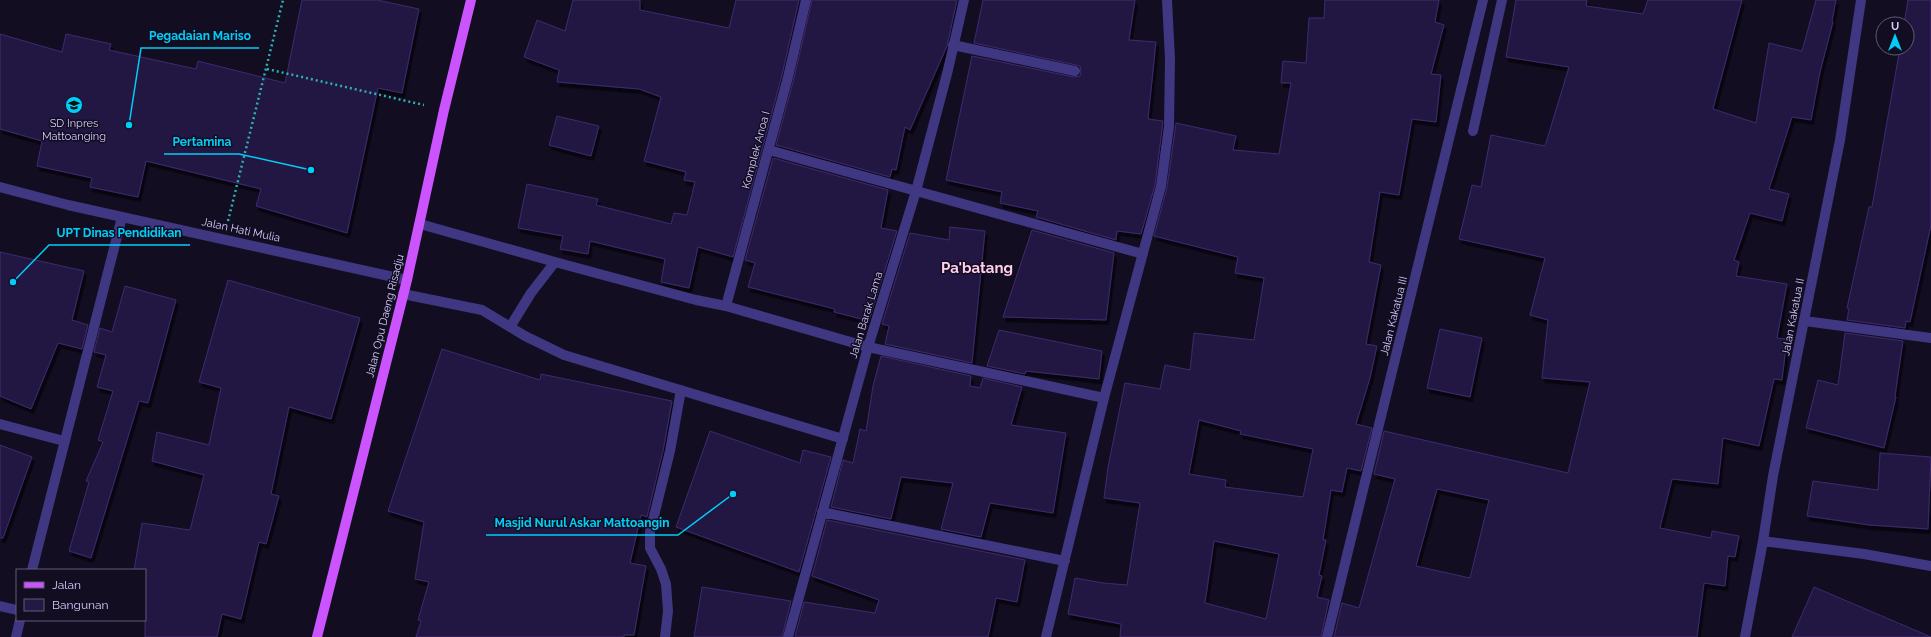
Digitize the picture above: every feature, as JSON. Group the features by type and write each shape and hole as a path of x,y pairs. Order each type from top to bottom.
{"main road":[{"name":"Jalan Opu Daeng Risadju","path":"317,637 407,280 444,110 471,0"}],"street":[{"name":"Komplek Anoa I","path":"726,306 769,150 806,0"},
{"name":"Jalan Barak Lama","path":"788,637 868,347 916,191 964,0"},
{"path":"1046,637 1104,398 1161,186 1169,126 1170,59 1166,0"},
{"name":"Jalan Kakatua III","path":"1327,637 1483,0"},
{"path":"1473,131 1502,0"},
{"name":"Jalan Kakatua II","path":"1744,637 1763,541 1773,476 1840,140 1861,0"},
{"path":"953,45 1074,71"},
{"path":"769,150 1143,254"},
{"name":"Jalan Hati Mulia","path":"0,187 122,217 223,238 407,280"},
{"path":"32,569 122,217"},
{"path":"420,224 696,300 726,306 868,347 1104,398"},
{"path":"510,327 534,289 555,262"},
{"path":"403,294 482,310 510,327 564,355 843,439"},
{"path":"1805,321 1931,338"},
{"path":"665,637 668,611 666,584 661,569 650,548 650,532 670,451 681,390"},
{"path":"0,424 64,441"},
{"path":"822,512 1065,561"},
{"path":"1763,541 1864,554 1931,566"},
{"path":"0,606 16,610"},
{"path":"16,637 20,621"}],"path":[{"path":"223,238 284,0"},
{"path":"267,69 444,110"}],"building":[{"path":"302,0 377,0 419,9 402,93 378,88 347,233 256,206 261,189 146,161 138,197 90,187 92,178 37,166 42,141 0,129 0,34 62,52 66,34 111,44 109,50 196,69 198,61 285,83"},
{"path":"573,0 640,0 640,10 729,28 736,0 799,0 782,75 733,257 698,247 689,288 661,282 665,259 590,241 588,254 560,249 563,236 518,228 527,184 598,199 596,205 671,224 674,213 687,215 695,182 684,180 686,172 644,161 661,97 639,89 557,82 559,70 524,57 537,20 565,31"},
{"path":"812,0 957,0 947,46 910,130 905,127 896,170 892,169 890,177 776,145 794,78"},
{"path":"983,0 1135,0 1129,40 1156,42 1148,119 1163,121 1155,185 1141,234 1117,231 1116,240 1036,217 1038,211 1000,203 1002,192 946,180 972,56 1074,77 1080,76 1081,72 1080,66 974,43"},
{"path":"1325,0 1439,0 1435,22 1444,25 1431,74 1441,75 1436,122 1412,119 1399,195 1380,192 1369,262 1381,265 1366,344 1377,346 1370,378 1356,424 1372,428 1361,471 1347,468 1342,492 1331,490 1323,540 1326,540 1319,575 1322,576 1317,597 1329,600 1321,637 1120,637 1121,624 1068,614 1075,578 1103,583 1127,585 1140,503 1104,498 1108,467 1125,383 1160,389 1165,365 1190,370 1194,333 1254,340 1264,278 1235,273 1238,257 1154,236 1167,187 1176,123 1236,136 1233,150 1279,154 1291,83 1281,83 1283,61 1306,63 1309,18 1324,18","holes":["1199,420 1241,431 1240,434 1313,449 1303,497 1225,487 1226,480 1189,474","1214,541 1279,554 1266,619 1205,603"]},
{"path":"1516,0 1587,0 1586,6 1643,14 1648,0 1742,0 1713,109 1756,123 1769,43 1802,51 1816,0 1836,0 1833,22 1820,72 1811,120 1792,117 1769,189 1789,194 1782,221 1750,213 1734,260 1739,262 1736,276 1787,284 1777,338 1787,339 1782,380 1774,379 1759,446 1723,438 1718,484 1672,479 1660,528 1711,538 1712,531 1739,536 1735,557 1728,556 1725,586 1704,583 1697,637 1334,637 1342,603 1359,608 1395,479 1374,474 1384,431 1568,473 1590,382 1542,378 1548,320 1530,315 1545,258 1459,239 1472,185 1481,187 1491,135 1545,146 1569,67 1506,57","holes":["1437,489 1489,500 1470,578 1416,566"]},
{"path":"1908,0 1931,0 1931,225 1910,322 1906,321 1905,328 1847,320 1849,309 1847,308 1869,207 1872,207 1899,56 1915,56 1915,16 1905,16"},
{"path":"557,116 599,126 591,156 549,145"},
{"path":"773,158 888,190 881,228 897,231 869,321 834,312 835,309 748,287 755,263 745,260"},
{"path":"950,227 985,231 972,363 885,344 889,326 882,324 910,233 949,240"},
{"path":"1032,230 1114,253 1106,320 1003,317"},
{"path":"0,252 84,271 72,320 88,325 82,349 58,343 31,409 0,396"},
{"path":"228,280 360,318 331,419 289,407 271,494 279,496 266,544 259,542 241,619 222,614 217,637 145,637 146,569 134,569 142,523 190,530 204,475 152,461 157,432 209,445 221,388 199,382"},
{"path":"125,286 176,300 148,403 139,401 91,558 69,551 89,482 86,481 103,442 98,440 113,391 97,387 106,355 94,352 100,328 112,332"},
{"path":"1440,329 1482,338 1470,397 1427,388"},
{"path":"999,330 1102,351 1099,379 1026,371 1025,374 987,366"},
{"path":"1845,333 1903,341 1896,397 1884,448 1806,428 1818,380 1838,385"},
{"path":"442,349 540,380 541,374 672,401 663,451 647,517 641,515 630,563 646,566 634,635 624,635 624,637 416,637 421,621 418,620 429,582 415,579 424,522 388,511"},
{"path":"881,356 971,376 970,386 980,388 983,378 1022,387 1011,425 1066,433 1053,513 990,503 981,537 941,529 953,483 901,477 891,519 831,507 843,460 853,463 860,429 866,431 873,386"},
{"path":"710,431 800,463 803,450 831,457 799,572 676,527"},
{"path":"0,445 32,457 3,538 0,538"},
{"path":"1880,453 1931,457 1928,529 1869,525 1807,516 1813,481 1878,490"},
{"path":"827,520 1025,560 1017,602 996,598 988,637 795,637 804,602 875,613 879,600 812,576"},
{"path":"702,587 791,601 782,637 694,637"},
{"path":"1814,587 1931,637 1792,637"}],"place":[{"name":"SD Inpres Mattoanging","path":"74,105"},
{"name":"Pegadaian Mariso","path":"129,125"},
{"name":"Pertamina","path":"311,170"},
{"name":"UPT Dinas Pendidikan","path":"13,282"},
{"name":"Masjid Nurul Askar Mattoangin","path":"733,494"}],"district":[{"name":"Pa'batang","path":"977,268"}]}
